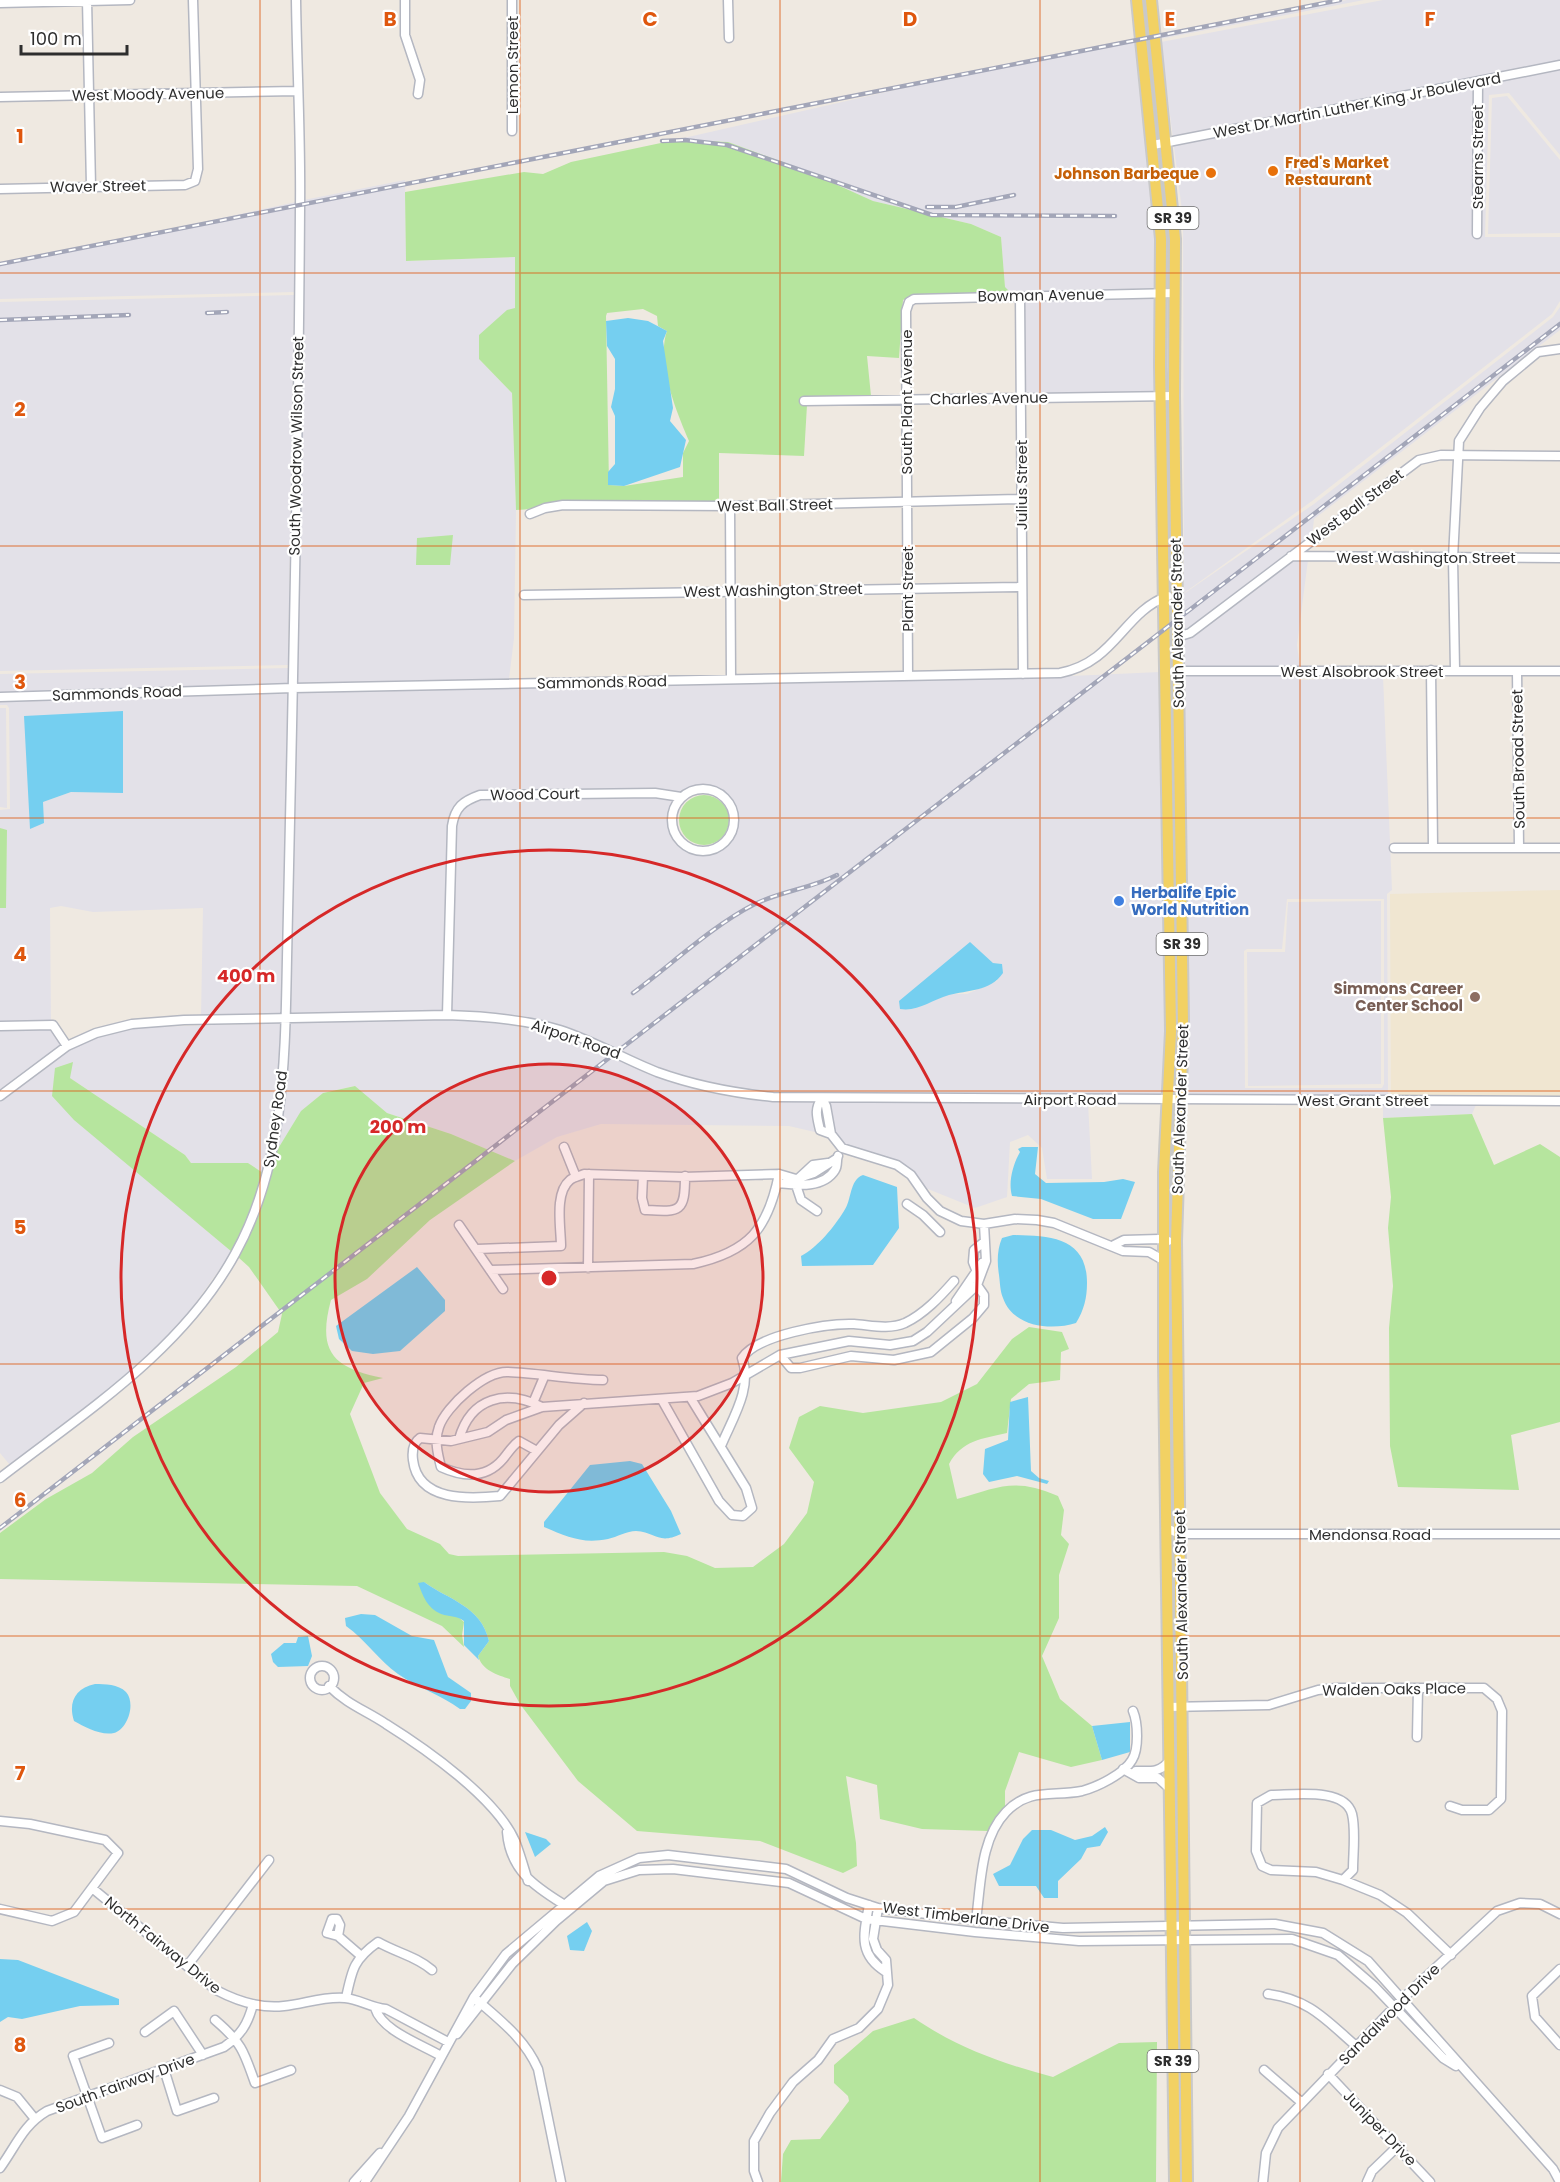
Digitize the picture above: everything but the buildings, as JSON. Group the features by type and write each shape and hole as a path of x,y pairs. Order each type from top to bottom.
{"main road":[{"name":"South Alexander Street","path":"1137,0 1161,239 1164,671 1171,1030 1166,1099 1163,1260 1175,2182"},
{"name":"South Alexander Street","path":"1151,0 1175,239 1174,396 1183,990 1176,1242 1186,1924 1187,2182"},
{"path":"1167,784 1180,784"},
{"path":"1169,879 1182,878"},
{"path":"1170,990 1183,990"},
{"path":"1164,1362 1178,1362"}],"street":[{"path":"87,0 91,186"},
{"path":"0,3 130,0"},
{"path":"193,0 195,93"},
{"name":"South Woodrow Wilson Street","path":"293,688 300,205 296,0"},
{"path":"405,0 405,35 420,80 418,94"},
{"name":"Lemon Street","path":"512,0 512,131"},
{"path":"728,0 729,38"},
{"name":"West Dr Martin Luther King Jr Boulevard","path":"1153,145 1560,64"},
{"name":"Stearns Street","path":"1477,234 1478,81"},
{"name":"West Moody Avenue","path":"0,97 297,91"},
{"name":"Waver Street","path":"0,189 185,185 195,181 198,169 195,93"},
{"name":"Bowman Avenue","path":"909,302 914,299 1175,293"},
{"name":"Julius Street","path":"1020,296 1023,674"},
{"name":"South Plant Avenue","path":"906,502 906,311 909,302"},
{"path":"1455,670 1452,558 1458,441 1480,408 1503,381 1538,352 1560,349"},
{"name":"Charles Avenue","path":"804,401 1174,396"},
{"name":"West Ball Street","path":"1177,637 1190,633 1419,460 1441,455 1560,456"},
{"name":"West Ball Street","path":"530,514 563,505 730,506 1022,500"},
{"name":"Plant Street","path":"906,502 908,676"},
{"path":"730,506 731,679"},
{"name":"West Washington Street","path":"1292,556 1560,558"},
{"name":"West Washington Street","path":"524,595 908,587 1022,587"},
{"name":"Sammonds Road","path":"0,697 293,688 1060,673 1089,665 1152,604 1177,593"},
{"path":"1431,670 1433,847"},
{"name":"West Alsobrook Street","path":"1164,671 1560,671"},
{"name":"South Broad Street","path":"1517,671 1519,848"},
{"name":"Sydney Road","path":"0,1478 123,1384 155,1356 187,1322 235,1254 260,1197 276,1136 286,1019 293,688"},
{"name":"Wood Court","path":"447,1015 452,826 459,806 480,795 655,793 681,797 699,789 709,789 726,798 731,807 733,827 722,845 702,851 682,844 672,826 672,815 681,797"},
{"path":"1394,848 1560,848"},
{"name":"Airport Road","path":"0,1096 67,1046 96,1033 132,1024 184,1020 447,1015 486,1016 527,1022 561,1031 655,1071 702,1087 735,1094 822,1098 1166,1099"},
{"path":"0,1026 53,1025 67,1046"},
{"path":"822,1098 816,1106 820,1130 831,1134 842,1148 897,1165 911,1175 933,1204 961,1221 984,1224 1015,1219 1054,1223 1087,1239 1114,1245 1123,1251 1154,1254 1163,1260"},
{"name":"West Grant Street","path":"1166,1099 1560,1101"},
{"path":"564,1147 576,1177"},
{"path":"798,1183 834,1162 842,1148"},
{"path":"477,1249 561,1246 561,1201 570,1179 576,1177 589,1174 778,1178 810,1188 829,1182 835,1177 834,1162"},
{"path":"588,1268 589,1174"},
{"path":"643,1176 642,1198 645,1210 666,1211 679,1208 685,1200 685,1176"},
{"path":"490,1270 693,1264 719,1258 736,1249 760,1229 773,1201 778,1178"},
{"path":"798,1183 801,1200 817,1211"},
{"path":"908,1204 940,1232"},
{"path":"923,1215 933,1204"},
{"path":"584,1403 569,1414 500,1496 460,1497 435,1493 424,1483 413,1462 416,1441 420,1438 459,1439 488,1432 506,1420 542,1407 584,1403 690,1397 732,1383 780,1356 849,1341 890,1345 913,1341 927,1332 977,1286 986,1261 984,1224"},
{"path":"459,1226 503,1289"},
{"path":"1114,1245 1124,1240 1159,1239 1163,1242 1176,1242"},
{"path":"977,1272 973,1262 974,1250 984,1242"},
{"path":"950,1310 977,1272 984,1256"},
{"path":"721,1446 742,1396 745,1375 742,1358 747,1351 770,1338 835,1325 889,1327 903,1324 936,1300 954,1281"},
{"path":"780,1356 791,1368 800,1368 850,1356 894,1360 931,1352 973,1318 984,1305 984,1295 977,1286"},
{"path":"537,1451 519,1441 487,1473 458,1474 441,1467 437,1440 439,1427 456,1401 489,1376 506,1371 544,1377 603,1380"},
{"path":"533,1403 544,1377"},
{"path":"459,1439 464,1421 480,1407 503,1397 526,1399 542,1407"},
{"path":"662,1400 719,1501 732,1515 743,1516 752,1508 746,1488 690,1397"},
{"name":"Mendonsa Road","path":"1166,1528 1180,1534 1560,1534"},
{"name":"Mendonsa Road","path":"1166,1542 1180,1534"},
{"path":"329,1686 346,1703 373,1716 413,1741 473,1788 515,1840 528,1881 563,1904"},
{"path":"1417,1737 1418,1688"},
{"name":"Walden Oaks Place","path":"1168,1707 1269,1705 1318,1690 1484,1688 1497,1699 1502,1711 1501,1799 1489,1810 1462,1810 1450,1806"},
{"path":"1133,1711 1136,1774"},
{"path":"976,1920 985,1856 991,1832 1006,1811 1038,1792 1081,1791 1096,1786 1132,1762 1136,1752"},
{"path":"1136,1774 1163,1768 1169,1761"},
{"path":"1123,1769 1158,1778 1169,1788"},
{"path":"1343,1880 1353,1870 1352,1813 1344,1801 1326,1795 1271,1795 1257,1803 1256,1851 1262,1866 1271,1870 1316,1872 1380,1895 1407,1913 1450,1954"},
{"path":"0,1821 30,1824 105,1840 118,1853 74,1912 52,1921 0,1909"},
{"name":"West Timberlane Drive","path":"365,2182 409,2116 450,2040 506,1954 591,1881 639,1858 668,1855 786,1869 847,1898 873,1906 976,1920 1063,1929 1186,1924 1275,1924 1323,1933 1368,1961 1461,2069"},
{"path":"187,1966 269,1860"},
{"name":"West Timberlane Drive","path":"478,2000 556,1921 604,1881 639,1870 673,1869 789,1883 871,1920 1079,1941 1292,1939 1338,1954 1443,2058 1461,2069"},
{"name":"North Fairway Drive","path":"92,1888 216,1990 235,2000 282,2006 318,1999 346,1998 375,2008 386,2009 450,2040"},
{"name":"Sandalwood Drive","path":"1263,2182 1266,2153 1278,2128 1402,1999 1497,1911 1520,1903 1540,1904 1560,1914"},
{"path":"758,2182 754,2171 754,2140 770,2113 793,2082 818,2060 833,2039 859,2028 878,2009 888,1985 886,1960 876,1950 873,1939 871,1920 873,1906"},
{"path":"338,1936 360,1955"},
{"path":"346,1998 351,1975 360,1955 378,1942 396,1952 419,1958 432,1970"},
{"path":"1560,1970 1532,1996 1535,2017 1560,2045"},
{"path":"1268,1994 1289,1997 1310,2006 1356,2046"},
{"path":"478,2000 522,2040 538,2069 561,2182"},
{"path":"236,2038 248,2022 253,2004"},
{"name":"North Fairway Drive","path":"375,2008 378,2017 390,2027 441,2056"},
{"path":"144,2032 174,2012 203,2055"},
{"path":"214,2020 236,2038 255,2083 291,2070"},
{"name":"South Fairway Drive","path":"0,2168 21,2133 35,2119 203,2055 236,2038"},
{"path":"109,2043 73,2056 102,2138 137,2125"},
{"path":"164,2069 177,2111 214,2098"},
{"path":"1461,2069 1553,2169 1560,2182"},
{"path":"1264,2070 1301,2102"},
{"name":"Juniper Drive","path":"1328,2074 1430,2182"},
{"path":"0,2090 17,2097 35,2119"},
{"name":"West Timberlane Drive","path":"354,2182 393,2140"},
{"path":"1367,2182 1372,2171 1398,2146"}],"shaded area":[{"path":"1347,0 1364,0 1159,39 1158,37"},
{"path":"1383,0 1560,0 1560,155 1509,93 1489,95 1485,237 1560,237 1560,301 1552,314 1312,501 1184,593 1183,219 1161,42"},
{"path":"1137,41 1157,240 1157,289 1010,292 1005,288 1001,237 971,224 873,201 802,169 728,142 675,140 996,67"},
{"path":"1507,96 1560,160 1560,233 1488,234 1492,98"},
{"path":"1171,146 1180,219 1182,595 1314,504 1553,317 1560,307 1560,330 1314,519 1312,536 1198,622 1181,632"},
{"path":"1157,148 1163,148 1171,239 1171,289 1164,289"},
{"path":"405,180 406,261 515,257 515,309 479,359 512,393 516,510 514,638 509,679 297,683 304,200"},
{"path":"296,202 295,292 0,299 0,266"},
{"path":"294,295 288,665 0,671 0,302"},
{"path":"1157,297 1157,392 1025,394 1024,300"},
{"path":"1293,560 1308,560 1297,645 1300,667 1181,667 1181,640 1192,636"},
{"path":"289,668 289,684 0,693 0,674"},
{"path":"1160,672 1167,1030 1163,1095 822,1094 736,1089 703,1083 656,1067 562,1027 527,1017 487,1012 451,1011 456,826 462,809 481,799 655,797 674,800 668,816 672,837 681,847 702,855 724,848 737,828 734,804 720,789 709,785 698,785 680,793 655,789 584,789 480,791 466,796 456,804 449,825 443,1011 290,1014 296,692 1027,678","holes":["982,954 993,963 1002,964 997,981 967,994 950,994"]},
{"path":"1181,676 1301,676 1301,680 1383,676 1392,890 1387,894 1388,1096 1183,1095","holes":["1287,899 1384,899 1384,1084 1382,1088 1245,1088 1244,951 1247,949 1282,949"]},
{"path":"289,692 282,1015 201,1016 203,908 93,912 61,906 50,908 51,1021 0,1022 0,908 5,908 7,831 0,828 0,810 10,809 9,708 7,705 0,705 0,701","holes":["122,711 123,793 71,792 43,802"]},
{"path":"0,708 6,708 7,808 0,807"},
{"name":"Simmons Career Center School","path":"1560,890 1560,1101 1391,1100 1390,894"},
{"path":"1381,901 1381,1084 1248,1086 1247,952 1285,952 1288,902"},
{"path":"486,1020 560,1035 654,1075 702,1091 735,1098 814,1102 813,1116 819,1133 789,1126 601,1124 557,1137 515,1161 451,1134 387,1113 354,1086 323,1093 302,1111 276,1152 289,1023"},
{"path":"282,1023 272,1136 263,1173 248,1163 191,1163 185,1155 55,1068 188,1215 232,1252 184,1319 153,1352 121,1380 10,1465 0,1453 0,1101 69,1050 97,1037 153,1027"},
{"path":"52,1029 62,1045 0,1091 0,1030"},
{"path":"828,1102 1088,1103 1092,1179 1047,1179 1042,1148 1028,1135 1010,1142 1007,1197 975,1208 923,1187 914,1172 899,1161 844,1145 834,1133"},
{"path":"1383,1104 1476,1105 1472,1114 1383,1118"}],"green space":[{"path":"675,140 728,142 802,169 873,201 971,224 1001,237 1005,287 1010,292 914,295 903,300 899,358 867,356 871,396 801,397 801,405 807,405 804,456 719,453 719,501 563,501 516,510 512,393 479,359 479,335 507,310 515,308 515,257 406,261 405,192 524,172 543,174 571,162","holes":["643,309 657,316 658,326 667,331 664,343 666,371 673,401 689,441 683,453 683,477 624,486 609,485 606,316 607,313"]},
{"path":"453,535 450,565 416,565 417,538"},
{"path":"699,795 709,795 722,802 729,815 729,825 722,838 709,845 699,845 690,841 683,834 679,825 679,815 683,806 690,799"},
{"path":"0,828 7,830 6,908 0,908"},
{"path":"73,1062 70,1078 185,1155 191,1163 248,1163 263,1173 264,1171 249,1216 232,1252 74,1120 52,1096 55,1068"},
{"path":"355,1086 387,1113 451,1134 515,1161 430,1220 367,1279 331,1300 326,1333 333,1355 352,1369 383,1378 364,1383 350,1414 380,1493 407,1529 440,1544 449,1554 458,1556 664,1552 687,1556 715,1568 753,1567 784,1544 807,1513 814,1482 789,1448 799,1417 820,1406 863,1413 941,1402 977,1384 1012,1339 1029,1327 1062,1332 1069,1349 1061,1352 1060,1380 1029,1384 1011,1399 1007,1433 966,1445 949,1464 957,1499 996,1488 1018,1485 1043,1490 1058,1496 1064,1510 1061,1535 1069,1544 1059,1575 1059,1618 1042,1656 1060,1699 1092,1726 1102,1760 1071,1767 1019,1752 1005,1791 1005,1808 988,1831 922,1829 880,1819 877,1785 846,1776 857,1866 843,1873 760,1841 637,1831 578,1781 520,1704 510,1686 510,1679 495,1674 480,1661 478,1656 489,1641 479,1620 463,1605 424,1582 441,1614 456,1615 464,1622 462,1635 464,1647 442,1626 357,1586 0,1579 0,1533 46,1499 92,1473 133,1437 236,1367 278,1332 282,1314 249,1267 238,1257 256,1219 276,1152 301,1111 323,1093"},
{"path":"1472,1114 1494,1165 1540,1144 1560,1157 1560,1422 1511,1435 1519,1490 1398,1487 1390,1446 1389,1328 1393,1286 1388,1228 1391,1197 1383,1118"},
{"path":"914,2018 963,2046 1053,2077 1119,2043 1157,2042 1156,2182 781,2182 783,2154 791,2140 820,2139 849,2101 848,2096 834,2083 834,2065 873,2031"}],"water":[{"path":"628,318 648,321 667,331 663,341 673,408 670,421 686,440 680,467 624,486 608,485 608,472 615,464 615,416 611,407 615,389 615,359 607,346 606,321"},
{"path":"123,711 123,793 71,792 43,802 44,823 30,829 24,716"},
{"path":"970,942 993,963 1002,964 1003,973 998,979 985,987 942,997 913,1009 900,1009 899,1001"},
{"path":"1038,1147 1035,1174 1046,1183 1104,1182 1123,1179 1135,1182 1121,1219 1093,1219 1041,1199 1012,1196 1012,1173 1020,1152 1018,1149"},
{"path":"863,1175 897,1187 899,1228 873,1265 802,1266 801,1256 819,1242 835,1224 847,1206 855,1181"},
{"path":"1013,1235 1053,1238 1064,1242 1081,1256 1087,1288 1083,1309 1076,1323 1055,1327 1034,1324 1024,1321 1008,1308 1001,1292 998,1256 1002,1238"},
{"path":"417,1267 445,1300 445,1311 400,1351 373,1354 352,1351 339,1339 336,1326"},
{"path":"1028,1397 1031,1471 1039,1478 1049,1481 1047,1484 1017,1476 989,1482 983,1474 985,1449 1008,1440 1010,1402"},
{"path":"630,1461 642,1464 671,1511 681,1534 662,1538 636,1531 608,1539 590,1541 568,1537 544,1527 544,1522 590,1465"},
{"path":"424,1582 463,1605 479,1620 489,1641 478,1656 479,1660 464,1645 464,1621 441,1614 432,1608 418,1583"},
{"path":"361,1614 375,1615 412,1636 434,1640 448,1677 471,1693 471,1701 465,1709 460,1709 405,1679 384,1663 360,1637 346,1626 345,1618"},
{"path":"308,1636 312,1656 308,1666 278,1667 273,1662 271,1654 284,1643 296,1643 298,1637"},
{"path":"95,1684 119,1687 129,1697 129,1715 119,1731 109,1734 99,1732 74,1721 72,1708 75,1697 82,1689"},
{"path":"1130,1722 1130,1752 1102,1760 1092,1726"},
{"path":"1105,1827 1108,1832 1100,1846 1087,1848 1081,1859 1058,1881 1058,1898 1044,1898 1036,1886 999,1886 993,1874 1010,1865 1023,1839 1032,1830 1051,1830 1075,1840 1092,1836"},
{"path":"525,1832 546,1839 551,1844 535,1857"},
{"path":"587,1922 592,1931 584,1951 570,1950 567,1936"},
{"path":"0,1959 18,1960 119,1999 119,2005 80,2006 22,2019 8,2017 0,2022"}],"railway":[{"path":"0,264 1340,0"},
{"path":"662,141 685,140 727,145 932,215 1115,216"},
{"path":"927,207 956,207 1014,195"},
{"path":"207,313 227,312"},
{"path":"0,320 129,315"},
{"path":"0,1528 1560,324"},
{"path":"633,993 707,935 753,905 837,875"}],"place":[{"name":"Fred's Market Restaurant","path":"1273,171"},
{"name":"Johnson Barbeque","path":"1211,173"},
{"name":"Herbalife Epic World Nutrition","path":"1119,901"},
{"name":"Simmons Career Center School","path":"1475,997"}]}
